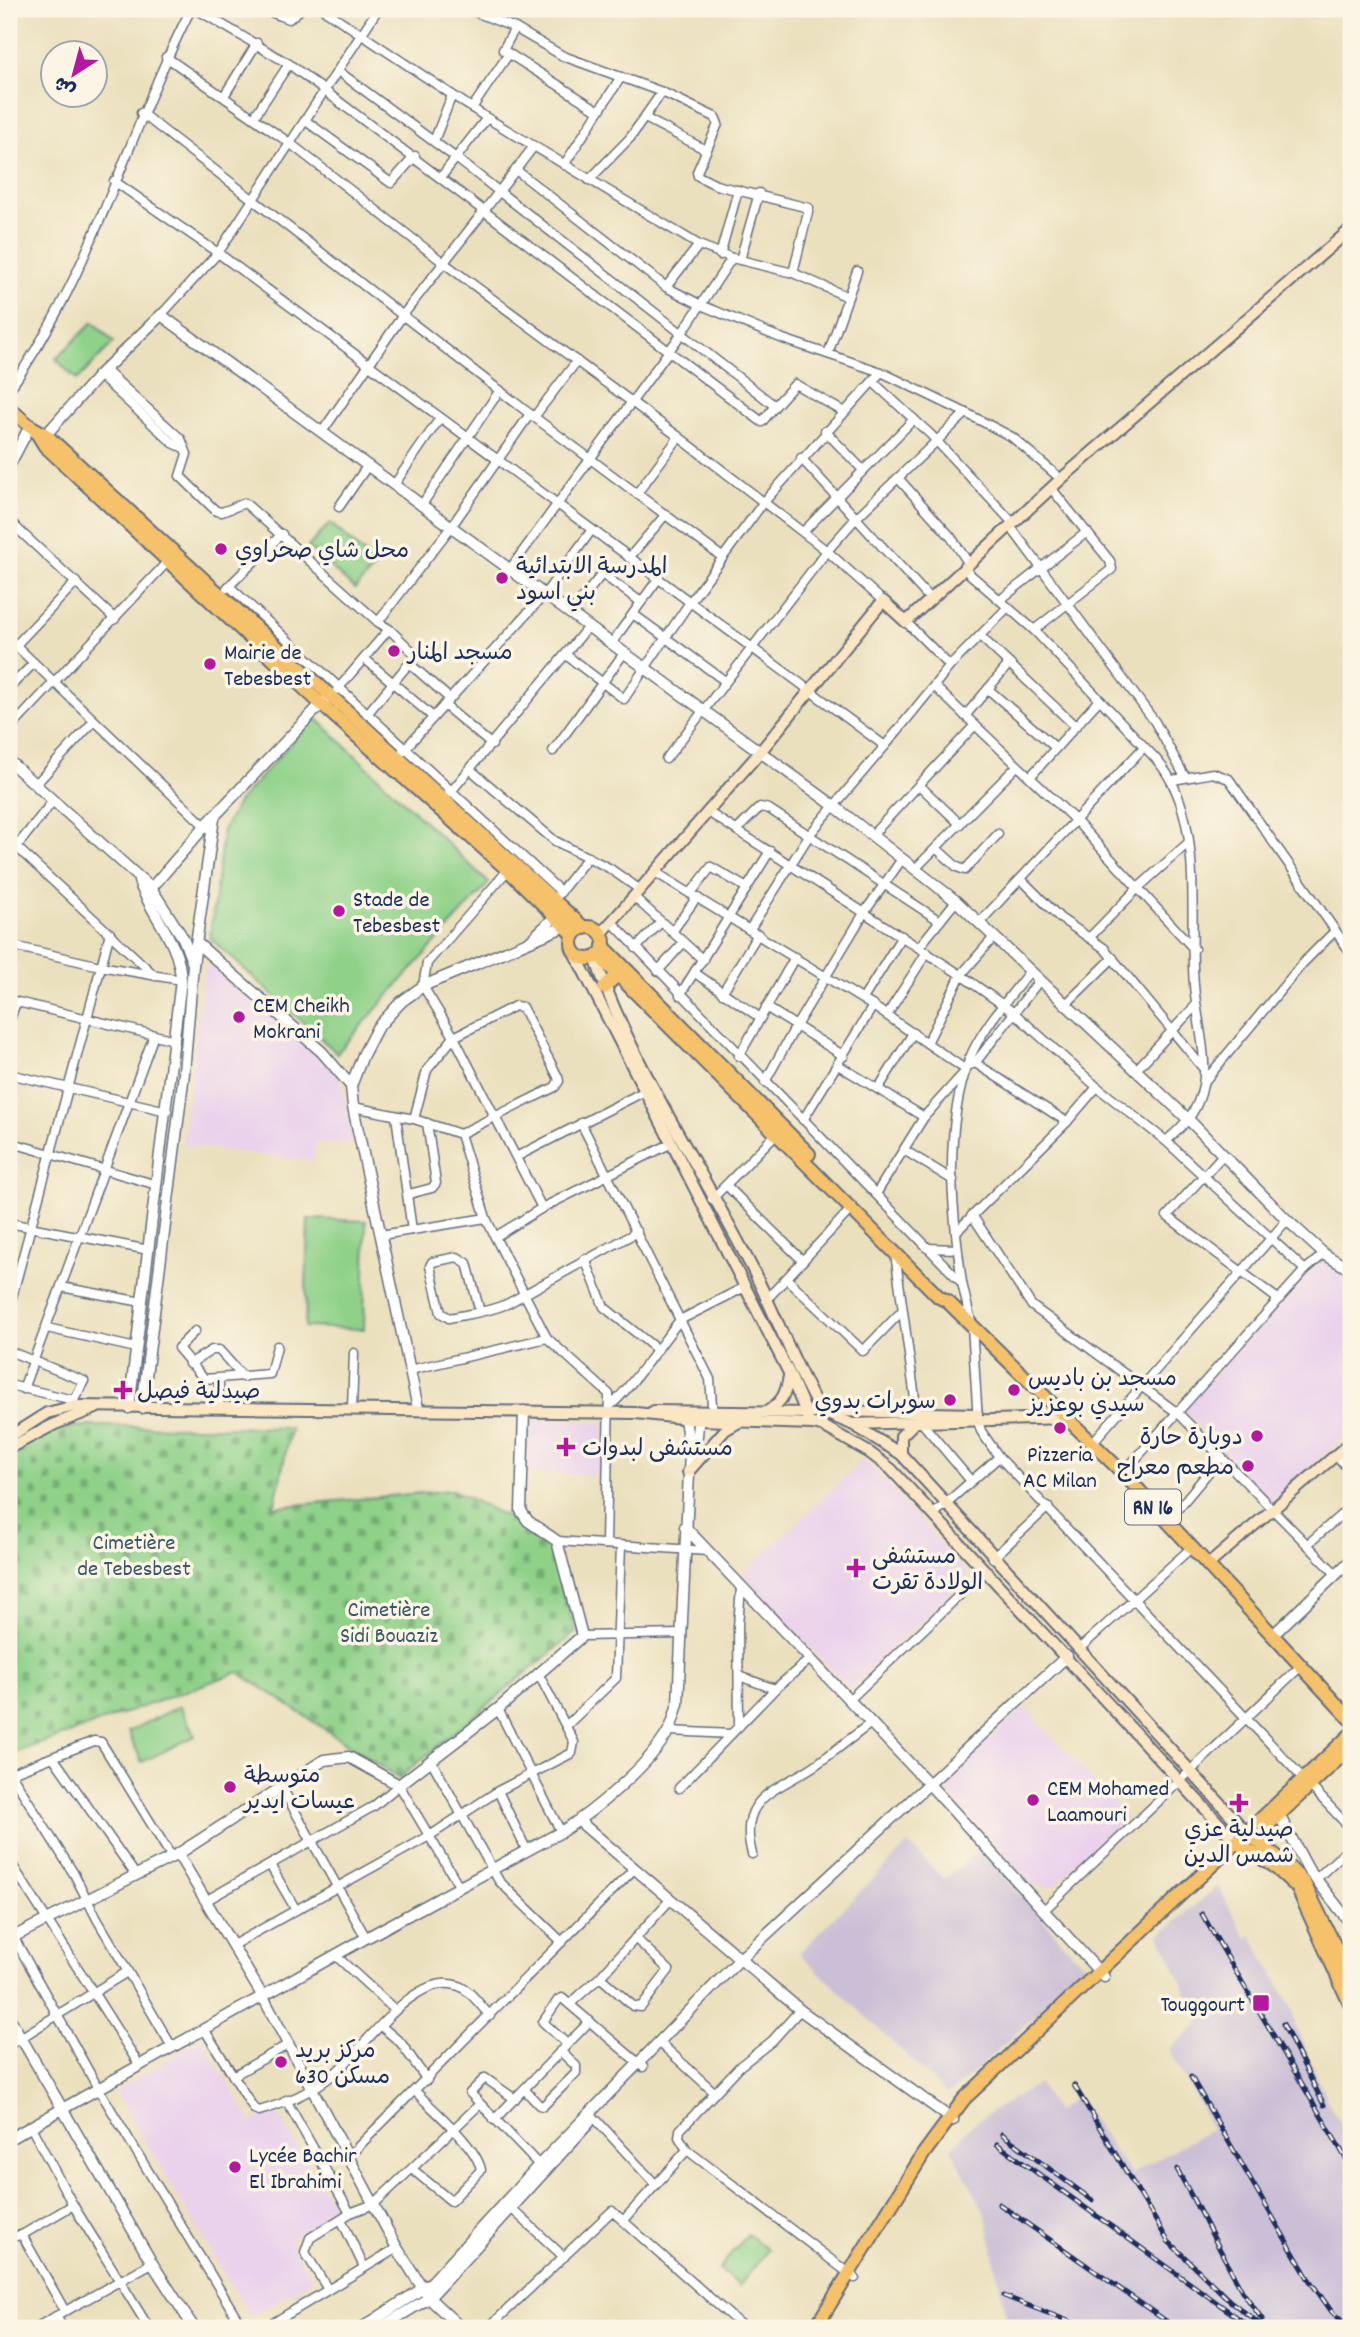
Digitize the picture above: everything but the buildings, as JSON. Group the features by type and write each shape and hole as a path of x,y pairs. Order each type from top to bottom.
{"main road":[{"path":"575,954 584,959 599,948 611,920 760,752 883,601 906,622 1061,479 1351,229"},
{"path":"9,408 172,557 221,594 283,661 401,753 508,870 556,916 574,930 593,929 599,948 604,988 712,1199 751,1266 817,1417"},
{"path":"329,696 558,896 574,930 572,944 575,954 743,1288 789,1373 817,1417 891,1469 1182,1781 1300,1891 1351,2006"},
{"name":"RN 16","path":"599,948 617,975 780,1130 895,1253 1123,1473 1190,1549 1274,1634 1351,1720"},
{"name":"RN 16","path":"599,948 944,1293 949,1303"},
{"path":"604,988 617,975"},
{"path":"768,1411 779,1404 785,1394 789,1373"},
{"path":"9,1437 47,1413 75,1408 418,1408 524,1411 610,1409 636,1413 699,1415 768,1411 852,1424 978,1418 1066,1418"},
{"path":"9,1448 55,1423 75,1408"},
{"path":"713,1414 743,1420 817,1417 918,1420"},
{"path":"688,1472 725,1430 743,1420"},
{"path":"901,1454 901,1436 918,1420"},
{"path":"852,1424 901,1454 993,1558 1191,1771 1246,1841 1284,1862 1304,1883 1347,1957 1351,1979"},
{"path":"1208,1565 1351,1442"},
{"path":"815,2328 852,2276 951,2118 1246,1841 1308,1781 1351,1734"},
{"path":"1308,1781 1351,1747"},
{"path":"824,2328 852,2276"}],"street":[{"path":"9,390 62,304 141,113 166,57 193,9 257,43 326,90 762,422 795,384 844,412"},
{"path":"263,9 289,19 302,9"},
{"path":"323,9 363,33 487,118 699,245 720,255 793,273 848,297"},
{"path":"9,466 38,433 161,315 218,253 378,9"},
{"path":"468,9 515,28 563,56 662,92 718,119 698,176 738,190 759,193 809,208 793,273"},
{"path":"515,28 502,48 508,55 599,111"},
{"path":"223,96 257,43"},
{"path":"472,108 508,55"},
{"path":"166,57 291,144 444,263 632,401 827,551 883,601"},
{"path":"254,117 289,64"},
{"path":"338,71 434,141 775,406"},
{"path":"564,165 621,76"},
{"path":"589,180 645,118 662,92"},
{"path":"434,141 452,95"},
{"path":"141,113 532,415 722,557"},
{"path":"441,177 487,118"},
{"path":"645,118 706,150"},
{"path":"306,121 391,183 415,156"},
{"path":"322,432 403,315 534,146"},
{"path":"516,170 666,287 701,305 881,372 966,413 1012,437 1061,479"},
{"path":"114,181 218,253 368,367 885,746"},
{"path":"720,255 738,190"},
{"path":"510,569 736,259 759,193"},
{"path":"666,287 699,245"},
{"path":"828,354 857,271"},
{"path":"161,315 833,804 956,901 1038,981 1190,1121 1287,1220 1324,1254 1351,1270"},
{"path":"378,622 451,527 497,461 576,361"},
{"path":"566,654 625,699 664,636 763,503 825,431 881,372"},
{"path":"102,373 173,443 184,447 187,454 180,476 216,511 222,512 245,503 415,652 410,664 367,714"},
{"path":"873,382 937,441 1012,524 1068,605 1156,722 1185,777"},
{"path":"422,506 500,390"},
{"path":"666,759 827,551 857,517 966,413"},
{"path":"394,485 440,418"},
{"path":"803,532 914,419"},
{"path":"825,431 863,470"},
{"path":"638,492 679,437"},
{"path":"801,458 931,600"},
{"path":"338,508 368,466"},
{"path":"898,478 951,537 966,566 1034,630 1172,780 1188,843 1194,893 1196,1005 1204,1082"},
{"path":"1034,630 1112,569 1110,561 1051,488"},
{"path":"629,558 666,514"},
{"path":"12,524 115,619"},
{"path":"9,542 12,524"},
{"path":"282,534 221,594 329,696 367,714 401,753 544,595 591,531"},
{"path":"1000,600 1087,532"},
{"path":"9,730 172,557"},
{"path":"570,614 602,574 641,602"},
{"path":"611,644 658,579"},
{"path":"16,646 76,582"},
{"path":"722,993 789,864 810,834 950,666 1008,607"},
{"path":"633,614 725,681"},
{"path":"906,622 950,666"},
{"path":"445,799 588,627"},
{"path":"147,892 205,826 365,659 389,629"},
{"path":"980,636 1075,726"},
{"path":"9,639 205,826"},
{"path":"553,751 624,653"},
{"path":"365,659 433,717"},
{"path":"9,688 34,663"},
{"path":"410,664 492,745"},
{"path":"965,716 1009,664"},
{"path":"934,686 1076,821 1194,949"},
{"path":"988,689 1056,747"},
{"path":"1030,777 1100,700"},
{"path":"36,785 94,721"},
{"path":"872,835 975,726"},
{"path":"980,922 1144,747"},
{"path":"9,761 139,881 183,938 193,965"},
{"path":"915,869 1017,766"},
{"path":"471,770 545,834 588,858 636,893 661,922 702,960"},
{"path":"1172,780 1213,773 1229,779 1351,953"},
{"path":"919,785 960,824"},
{"path":"9,856 12,843 53,801"},
{"path":"737,830 764,807 810,834 940,921"},
{"path":"708,812 927,952 1004,1005 1097,1087 1166,1141 1305,1270"},
{"path":"142,1408 184,1073 193,965 214,818"},
{"path":"936,848 957,867 965,870 998,834"},
{"path":"12,843 155,976"},
{"path":"1090,937 1138,888 1188,843"},
{"path":"680,995 770,851"},
{"path":"558,896 588,858"},
{"path":"765,1082 864,912 902,859"},
{"path":"672,932 711,867 747,888"},
{"path":"508,870 427,963 423,986 454,1037 542,1208"},
{"path":"655,872 863,999 927,1043 1067,1122"},
{"path":"1021,879 1060,918 1090,937 1112,958 1203,1068"},
{"path":"130,1408 181,980 176,950 147,892"},
{"path":"919,947 956,901"},
{"path":"533,938 556,916"},
{"path":"611,920 680,995 876,1194 964,1288"},
{"path":"636,948 661,922"},
{"path":"418,1408 353,1107 351,1086 377,1028 401,1002 423,986 477,966 533,938 574,930"},
{"path":"1166,1141 1190,1121 1204,1082 1303,963 1335,932"},
{"path":"9,1308 110,933"},
{"path":"863,999 902,936"},
{"path":"927,1043 961,975 994,937"},
{"path":"658,971 683,943"},
{"path":"198,944 322,1052 351,1086"},
{"path":"9,945 100,966 181,980"},
{"path":"887,1015 927,952"},
{"path":"739,1056 795,957"},
{"path":"1065,1005 1112,958"},
{"path":"1029,972 1004,1005 968,1066 953,1120 957,1249 972,1326 981,1431 999,1457 1248,1717 1351,1829"},
{"path":"695,973 759,1017"},
{"path":"876,1194 924,1117 1038,981"},
{"path":"9,1023 12,1001 175,1040"},
{"path":"1136,1071 1196,1005"},
{"path":"353,1107 414,1119 460,1134 555,1087 559,1081 523,1009 515,1006 454,1037 428,1070 414,1119"},
{"path":"803,1121 873,1006"},
{"path":"766,1007 844,1056"},
{"path":"878,1089 913,1033"},
{"path":"23,1389 154,1035"},
{"path":"838,1065 924,1117"},
{"path":"9,1074 167,1111"},
{"path":"956,1232 1067,1122 1097,1087"},
{"path":"516,1157 645,1091"},
{"path":"396,1116 412,1230"},
{"path":"409,1194 432,1188 436,1184 427,1123"},
{"path":"580,1124 710,1379 713,1414"},
{"path":"712,1199 780,1130"},
{"path":"460,1134 486,1218 547,1338 606,1390 610,1409 606,1544"},
{"path":"9,1142 157,1185"},
{"path":"495,1237 542,1208 672,1143"},
{"path":"904,1150 953,1180"},
{"path":"1222,1156 1167,1216 1279,1300"},
{"path":"726,1185 803,1261"},
{"path":"766,1300 852,1208"},
{"path":"972,1215 1032,1306 1179,1414 1336,1574"},
{"path":"381,1235 486,1218"},
{"path":"1093,1443 1287,1220"},
{"path":"9,1223 149,1250"},
{"path":"480,1312 467,1263 457,1257 432,1262 430,1266 443,1316 480,1312 525,1294 585,1258 637,1232"},
{"path":"927,1248 957,1249"},
{"path":"895,1253 901,1312 918,1420 971,1480"},
{"path":"1123,1473 1179,1414 1305,1270 1324,1254"},
{"path":"585,1258 604,1307 655,1348"},
{"path":"787,1279 863,1351 901,1312"},
{"path":"61,1287 142,1302"},
{"path":"610,1409 655,1348 680,1320 743,1288"},
{"path":"949,1303 964,1288"},
{"path":"47,1328 136,1348"},
{"path":"195,1331 178,1346 189,1364 204,1380 271,1373 277,1346"},
{"path":"411,1370 547,1338"},
{"path":"189,1364 212,1350 219,1350 243,1377"},
{"path":"9,1351 84,1381 75,1408 9,1385"},
{"path":"352,1409 354,1353"},
{"path":"219,1380 219,1408"},
{"path":"524,1411 521,1511 528,1521 557,1541 708,1551"},
{"path":"684,1414 690,1452"},
{"path":"9,2140 335,1955 561,1832 579,1821 635,1770 669,1731 678,1704 688,1472 699,1415"},
{"path":"1336,1455 1351,1472"},
{"path":"934,1513 999,1457"},
{"path":"1167,1522 1221,1457"},
{"path":"1308,1544 1351,1506"},
{"path":"993,1558 1048,1507"},
{"path":"685,1527 929,1784 1102,1975"},
{"path":"557,1541 582,1636"},
{"path":"566,1726 614,1682 618,1672 621,1546"},
{"path":"1079,1649 1190,1549"},
{"path":"1274,1634 1351,1560"},
{"path":"849,1700 986,1570"},
{"path":"739,1726 741,1587"},
{"path":"207,1900 374,1806 498,1709 582,1636 681,1634"},
{"path":"380,2328 426,2294 592,2115 743,1960 1067,1656"},
{"path":"679,1788 775,1689 810,1659"},
{"path":"1044,1910 1302,1665"},
{"path":"233,1945 463,1817 498,1791 572,1753 575,1746 538,1673"},
{"path":"739,1676 775,1689"},
{"path":"498,1709 561,1832"},
{"path":"752,1854 751,1818 759,1800 814,1766 871,1723"},
{"path":"669,1731 732,1734"},
{"path":"172,2047 127,1972 75,1874 10,1774 94,1741 101,1742 207,1900 289,2044 397,2248 426,2294 461,2328"},
{"path":"243,2328 11,1938 175,1855 324,1760 339,1756 355,1759 399,1785 459,1886"},
{"path":"53,1757 135,1874"},
{"path":"432,1762 502,1884 562,1942"},
{"path":"281,1786 366,1938"},
{"path":"498,1791 527,1851"},
{"path":"1277,1811 1315,1880 1351,1924"},
{"path":"579,1821 800,2010 951,2118"},
{"path":"1315,1880 1351,1846"},
{"path":"9,1860 140,2066"},
{"path":"270,1865 296,1910"},
{"path":"347,2158 634,1869"},
{"path":"571,2003 600,1977 670,1899"},
{"path":"600,1977 633,2006 642,2007 669,1970 635,1938"},
{"path":"335,1955 395,2010"},
{"path":"9,2045 127,1972"},
{"path":"204,2029 254,2109 264,2109 312,2088 335,2073 395,2010 415,1994 433,1986 456,1984 465,1989 490,2015"},
{"path":"567,2043 544,2024 543,2019 558,2000 564,1999 641,2065"},
{"path":"800,2010 772,2040 714,2092 680,2130 679,2137 687,2150 852,2276"},
{"path":"9,2017 152,2263 194,2328"},
{"path":"495,2120 590,2021"},
{"path":"381,2026 401,2043 427,2080"},
{"path":"233,2076 289,2044"},
{"path":"661,2044 714,2092"},
{"path":"525,2090 538,2105 543,2106 576,2073 576,2066 560,2051"},
{"path":"515,2099 483,2078 470,2093 542,2169"},
{"path":"412,2169 447,2200 455,2200 481,2169 479,2162 453,2129 415,2091"},
{"path":"286,2100 350,2213"},
{"path":"327,2288 306,2248 310,2238 350,2213 374,2204 479,2105"},
{"path":"592,2115 655,2184"},
{"path":"31,2127 73,2205 149,2328"},
{"path":"624,2220 687,2150"},
{"path":"9,2237 22,2235 73,2205"},
{"path":"509,2206 564,2257"},
{"path":"488,2328 612,2211 744,2328"},
{"path":"341,2220 364,2267"},
{"path":"22,2235 65,2311"},
{"path":"265,2328 397,2248"},
{"path":"35,2328 152,2263"},
{"path":"362,2328 426,2294"},
{"path":"56,2316 63,2328"}],"shaded area":[{"name":"CEM Cheikh Mokrani","path":"213,962 331,1063 342,1085 353,1143 316,1143 314,1161 182,1145 204,972"},
{"path":"1328,1257 1351,1271 1351,1431 1270,1502 1184,1410 1302,1276"},
{"name":"مستشفى لبدوات","path":"530,1420 603,1422 602,1475 528,1473"},
{"name":"مستشفى الولادة تقرت","path":"864,1459 969,1575 850,1689 742,1575"},
{"name":"CEM Mohamed Laamouri","path":"1025,1707 1127,1817 1053,1887 1033,1885 939,1783"},
{"path":"908,1844 944,1879 980,1850 1087,1969 953,2091 946,2093 799,1953"},
{"path":"1218,1886 1246,1938 1252,1936 1293,2010 1295,2025 1327,2100 1351,2141 1351,2328 1008,2328 986,2215 951,2148 975,2122 1039,2083 1056,2112 1076,2097 1131,2174 1212,2129 1169,2049 1200,2023 1160,1935"},
{"name":"Lycée Bachir El Ibrahimi","path":"201,2039 252,2122 275,2110 337,2212 289,2241 312,2280 250,2317 115,2091"}],"green space":[{"path":"93,322 114,342 77,380 56,359"},
{"path":"330,523 377,565 355,589 308,547"},
{"name":"Stade de Tebesbest","path":"315,717 489,883 337,1053 210,938 223,830 239,801"},
{"path":"308,1219 366,1221 364,1329 305,1327"},
{"path":"81,1426 291,1428 274,1507 452,1490 548,1537 576,1632 399,1778 238,1672 9,1755 9,1455 43,1432"},
{"path":"180,1706 195,1736 142,1762 128,1732"},
{"path":"748,2234 768,2250 739,2286 719,2269"}],"railway":[{"path":"1202,1914 1351,2167"},
{"path":"1283,2024 1324,2105"},
{"path":"1191,2077 1308,2278 1332,2312 1350,2328"},
{"path":"1074,2085 1168,2241 1230,2301 1265,2328"},
{"path":"1002,2134 1092,2200"},
{"path":"997,2144 1252,2328"},
{"path":"1177,2169 1242,2291 1262,2319"},
{"path":"999,2204 1176,2328"},
{"path":"1004,2296 1086,2328"}],"place":[{"name":"محل شاي صحراوي","path":"221,549"},
{"name":"المدرسة الابتدائية بني اسود","path":"502,578"},
{"name":"مسجد المنار","path":"394,651"},
{"name":"Mairie de Tebesbest","path":"210,664"},
{"name":"Stade de Tebesbest","path":"339,911"},
{"name":"CEM Cheikh Mokrani","path":"239,1017"},
{"name":"صيدلية فيصل","path":"123,1390"},
{"name":"مسجد بن باديس سيدي بوعزيز","path":"1014,1390"},
{"name":"سوبرات بدوي","path":"950,1400"},
{"name":"Pizzeria AC Milan","path":"1060,1428"},
{"name":"دوبارة حارة","path":"1257,1436"},
{"name":"مستشفى لبدوات","path":"566,1447"},
{"name":"مطعم معراج","path":"1248,1466"},
{"name":"مستشفى الولادة تقرت","path":"856,1568"},
{"name":"متوسطة عيسات ايدير","path":"230,1787"},
{"name":"CEM Mohamed Laamouri","path":"1033,1800"},
{"name":"صيدلية عزي شمس الدين","path":"1239,1803"},
{"name":"Touggourt","path":"1261,2003"},
{"name":"مركز بريد 630 مسكن","path":"281,2062"},
{"name":"Lycée Bachir El Ibrahimi","path":"235,2167"}],"park label":[{"name":"Cimetière de Tebesbest","path":"134,1554"},
{"name":"Cimetière Sidi Bouaziz","path":"389,1621"}]}
